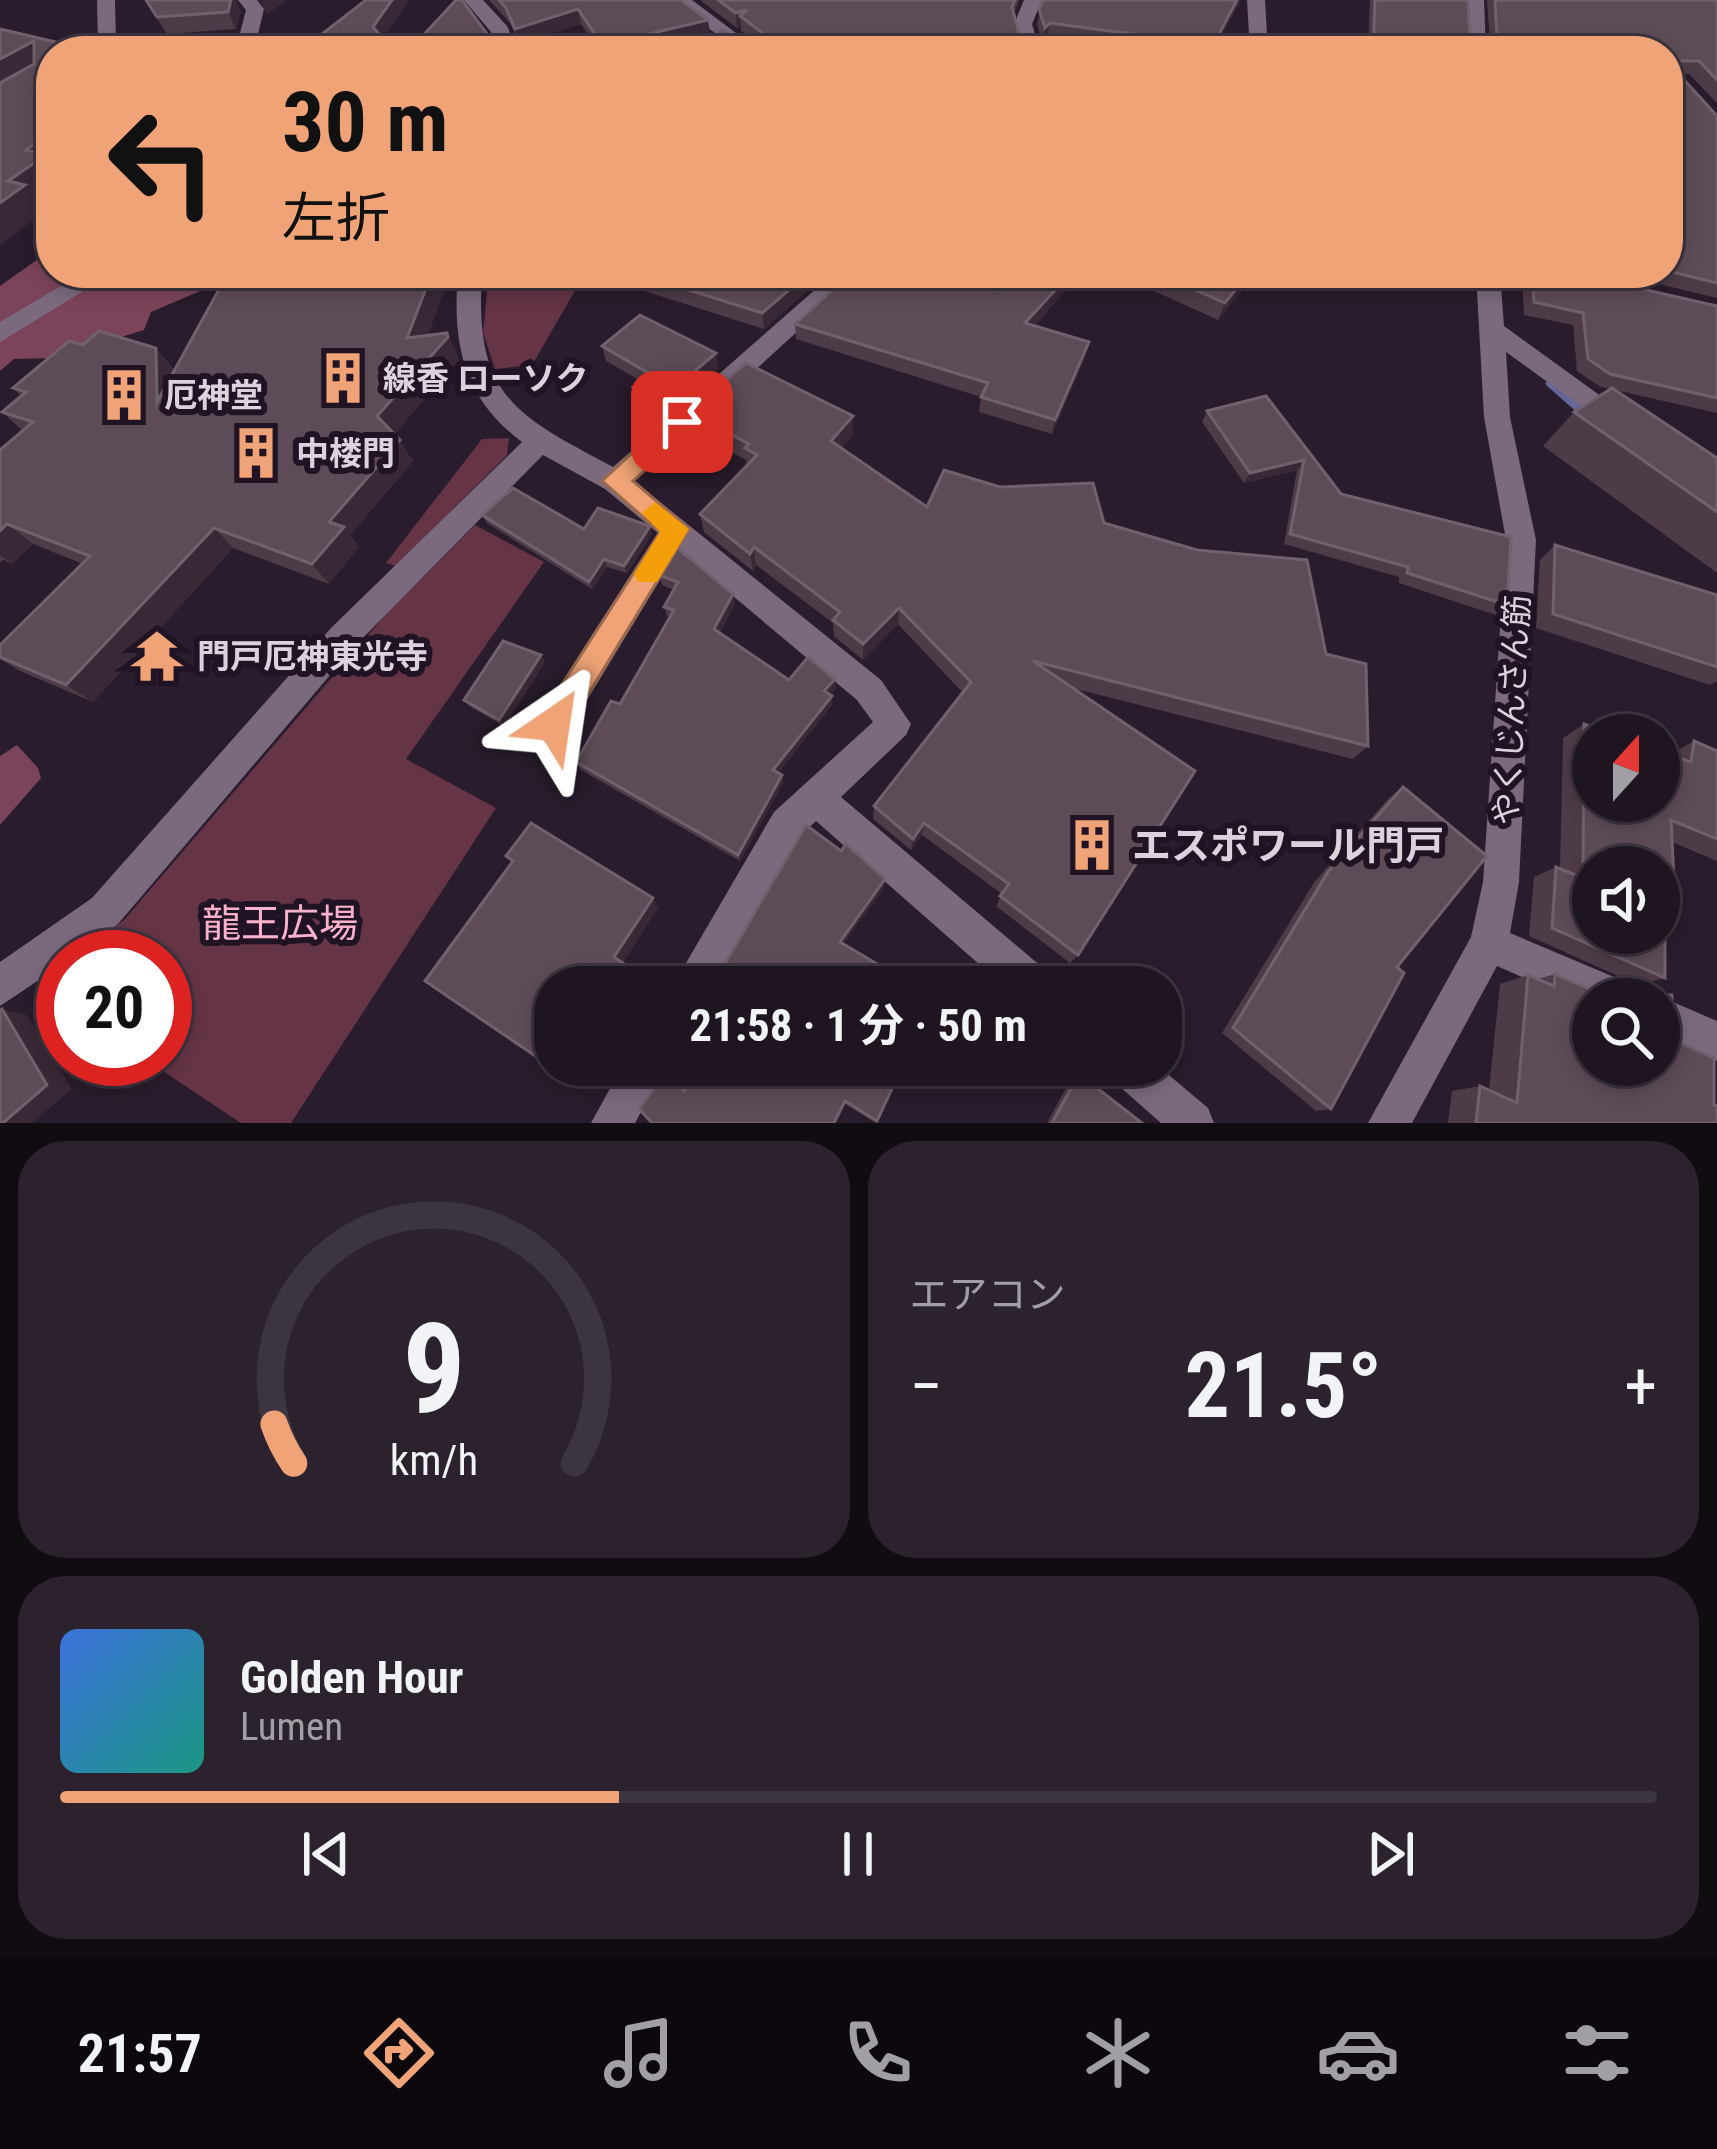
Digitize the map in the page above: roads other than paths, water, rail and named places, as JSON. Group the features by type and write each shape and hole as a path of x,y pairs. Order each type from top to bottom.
{"street":[{"path":"106,0 106,36"},
{"path":"247,0 255,9 250,36"},
{"path":"473,0 500,36"},
{"path":"680,0 730,36"},
{"path":"1027,36 1023,24 1033,0"},
{"path":"1256,0 1258,36"},
{"path":"1474,0 1476,36"},
{"path":"0,333 81,288"},
{"path":"469,288 466,330 475,375 505,413 540,441 615,481 676,529 869,690 894,724 787,824 704,966"},
{"path":"615,481 832,288"},
{"name":"やくじんさん筋","path":"1389,1123 1489,944 1501,882 1521,540 1497,417 1489,288"},
{"path":"1491,329 1639,434"},
{"path":"0,986 105,911 343,637 540,441"},
{"path":"554,724 676,529"},
{"path":"815,798 1011,966"},
{"path":"1489,944 1572,979"},
{"path":"1680,1025 1717,1041"},
{"path":"612,1123 634,1086"},
{"path":"1150,1086 1193,1123"}],"waterway":[{"path":"1552,383 1593,418"}],"place":[{"name":"線香 ローソク","path":"343,378"},
{"name":"厄神堂","path":"124,395"},
{"name":"中楼門","path":"256,453"},
{"name":"門戸厄神東光寺","path":"157,656"},
{"name":"エスポワール門戸","path":"1092,845"}],"park label":[{"name":"龍王広場","path":"280,923"}]}
